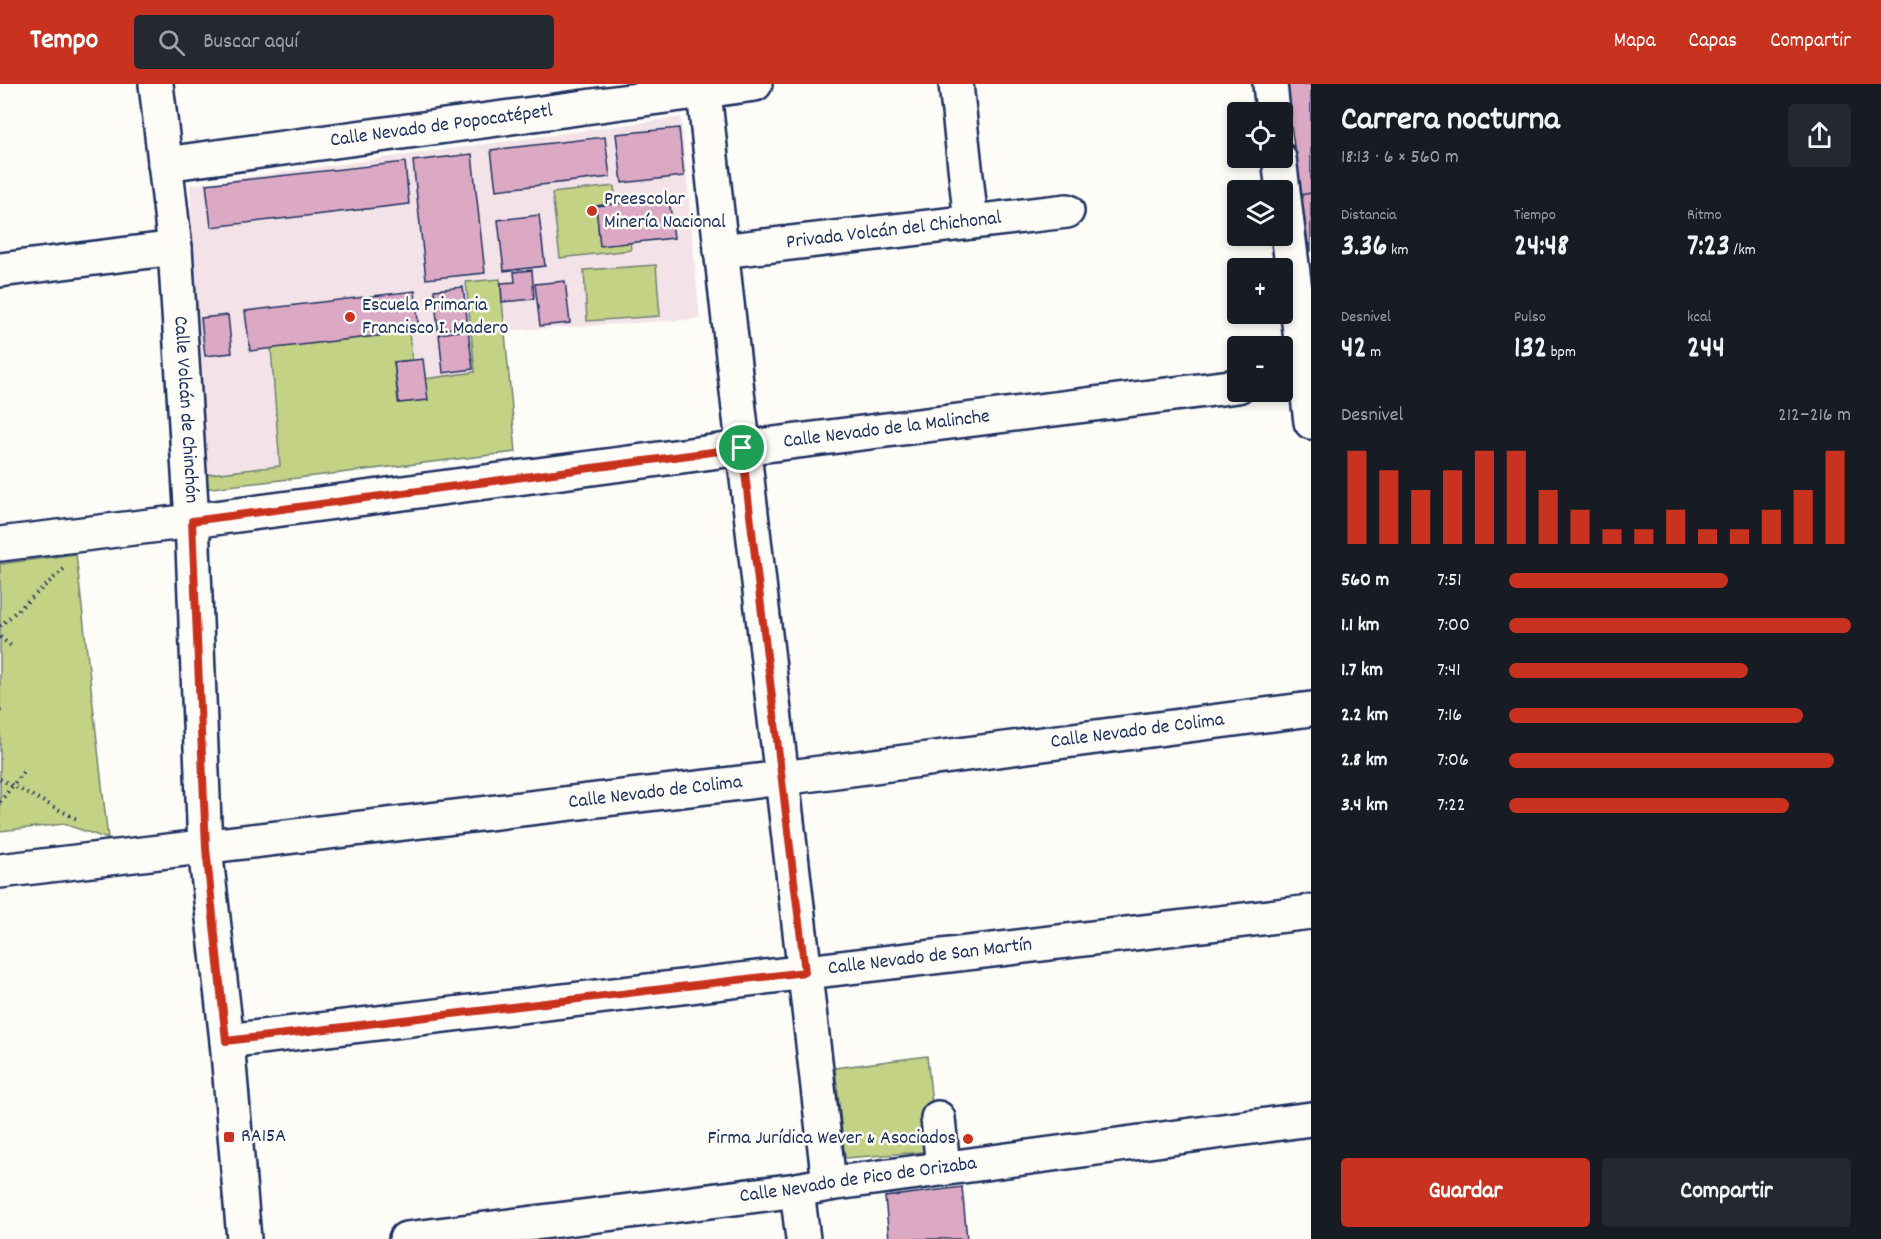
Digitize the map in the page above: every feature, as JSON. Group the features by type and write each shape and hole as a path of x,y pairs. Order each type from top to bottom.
{"street":[{"name":"Calle Volcán de Chinchón","path":"156,84 175,248 192,521 206,848 244,1239"},
{"name":"Calle Nevado de Popocatépetl","path":"165,164 755,84"},
{"path":"956,84 971,222"},
{"path":"1270,84 1273,102"},
{"path":"704,92 742,448 829,1184"},
{"path":"1280,168 1300,378 1311,422"},
{"name":"Privada Volcán del Chichonal","path":"721,251 1067,211"},
{"path":"0,270 175,248"},
{"name":"Calle Nevado de la Malinche","path":"0,544 1227,387"},
{"name":"Calle Nevado de Colima","path":"0,871 782,778 1311,709"},
{"name":"Calle Nevado de San Martín","path":"226,1041 1311,912"},
{"path":"938,1118 943,1168"},
{"name":"Calle Nevado de Pico de Orizaba","path":"406,1239 797,1190 943,1168 1311,1119"},
{"path":"797,1190 802,1239"}],"path":[{"path":"0,626 67,566"},
{"path":"0,637 12,646"},
{"path":"0,802 23,772"},
{"path":"0,779 77,819"}],"shaded area":[{"name":"Escuela Primaria Francisco I. Madero","path":"681,117 700,319 505,331 516,452 204,489 190,185"}],"green space":[{"path":"614,186 616,204 596,206 600,245 630,242 631,250 560,258 552,193"},
{"path":"656,265 660,316 587,321 584,270"},
{"path":"500,279 516,452 204,489 203,475 280,466 271,348 409,332 412,360 394,362 398,403 427,400 425,379 475,372 466,282"},
{"path":"76,554 108,839 64,824 0,831 0,564"},
{"path":"927,1056 937,1151 845,1158 835,1068"}],"building":[{"path":"1285,84 1311,84 1311,193 1301,195 1293,140 1293,102 1288,102"},
{"path":"679,128 684,176 622,183 616,134"},
{"path":"605,137 610,177 496,190 491,150"},
{"path":"472,154 485,273 426,279 413,161"},
{"path":"405,162 409,204 211,227 206,184"},
{"path":"1311,193 1311,251 1309,251 1301,195"},
{"path":"669,198 674,238 600,246 596,206"},
{"path":"539,215 545,266 504,271 498,220"},
{"path":"532,270 534,299 502,302 501,283 515,282 514,272"},
{"path":"565,281 570,323 540,326 535,284"},
{"path":"463,287 468,326 438,330 434,290"},
{"path":"415,291 419,331 250,351 245,311"},
{"path":"228,315 232,353 205,356 201,318"},
{"path":"468,330 473,369 443,373 439,334"},
{"path":"423,359 428,400 399,403 394,362"},
{"path":"962,1187 967,1239 889,1239 885,1197"}],"place":[{"name":"Preescolar Minería Nacional","path":"592,211"},
{"name":"Escuela Primaria Francisco I. Madero","path":"350,317"},
{"name":"RA15A","path":"229,1137"},
{"name":"Firma Jurídica Wever & Asociados","path":"968,1139"}],"route":[{"path":"742,448 805,972 226,1041 206,848 192,521 742,448"}]}
